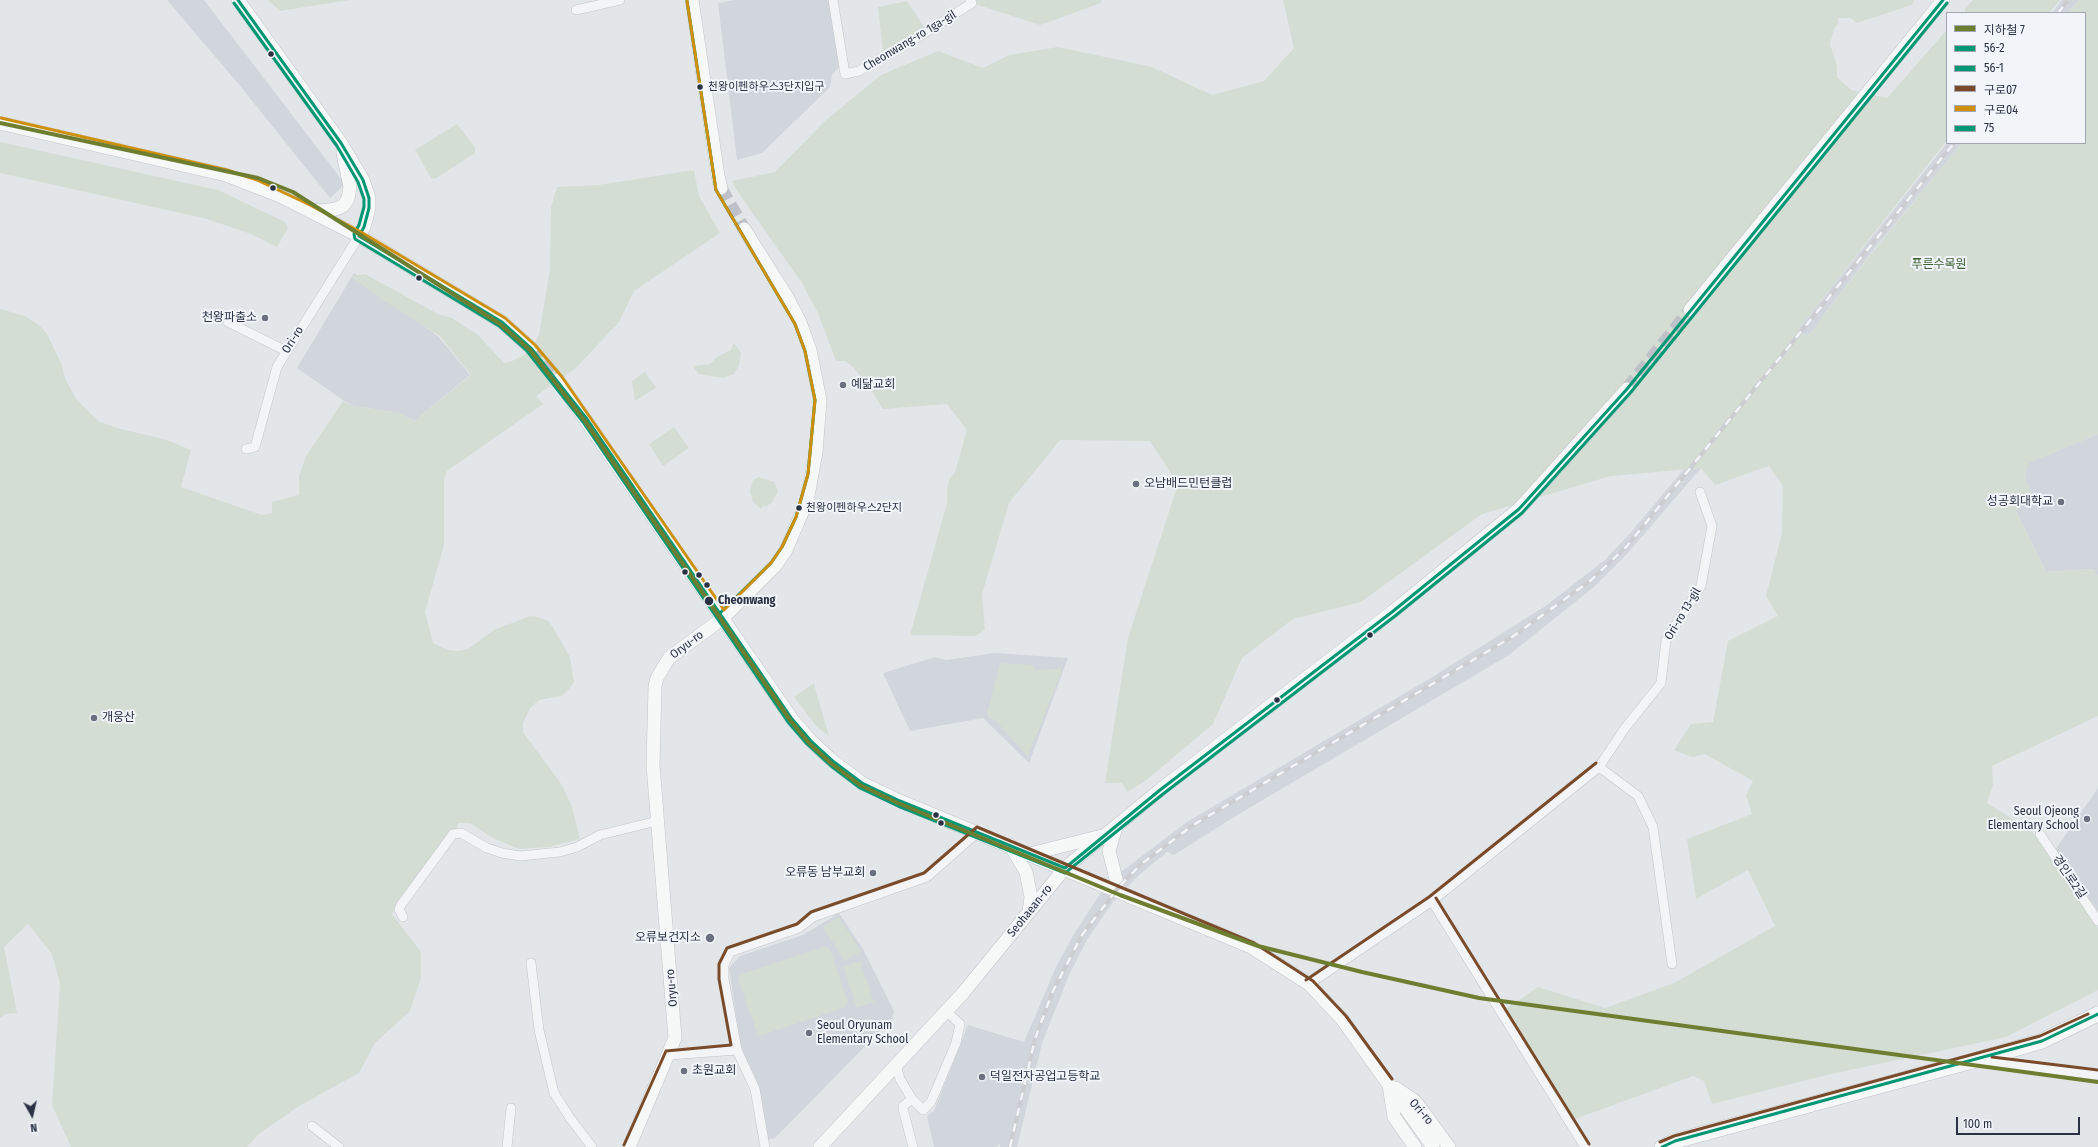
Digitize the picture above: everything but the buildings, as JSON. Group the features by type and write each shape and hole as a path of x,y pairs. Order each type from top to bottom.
{"main road":[{"path":"238,0 341,143 363,180 369,198 367,218 359,236"},
{"path":"692,0 721,188"},
{"path":"1690,310 1943,0"},
{"path":"0,123 226,175 256,185 306,208 359,236 502,322 532,348"},
{"path":"306,208 330,211 343,206 348,199 350,187 341,143"},
{"name":"Oryu-ro","path":"629,1147 675,1038 674,1007 657,821 653,730 654,698 657,678 669,658 723,618 776,566 786,550 807,501 813,475 820,400 810,350 800,322 787,297 744,229"},
{"name":"Ori-ro","path":"558,380 792,719 811,741 834,762 862,783 900,801 1010,845 1251,947 1309,984 1342,1019 1433,1147"},
{"name":"Seohaean-ro","path":"820,1147 946,1011 1065,868 1160,790 1392,612 1519,509 1628,389"},
{"path":"1116,826 1110,842 1109,851 1119,891"},
{"path":"1030,854 1105,836"},
{"path":"1010,845 1026,872 1031,897 1029,912"},
{"path":"1662,1147 1675,1141 1976,1060 2042,1040 2094,1016"},
{"name":"Ori-ro","path":"1388,1082 1394,1117 1415,1147"},
{"name":"Ori-ro","path":"1388,1082 1416,1102 1449,1147"}],"street":[{"path":"576,10 620,0"},
{"name":"Cheonwang-ro 1ga-gil","path":"833,0 845,74 859,71 912,41 972,3 970,0"},
{"name":"Ori-ro","path":"246,449 255,447 277,367 359,236"},
{"path":"228,322 286,351"},
{"name":"Ori-ro 13-gil","path":"1309,984 1432,901 1599,767 1625,728 1661,683 1666,640 1700,586 1712,526 1700,492"},
{"path":"1599,767 1638,796 1653,827 1672,964"},
{"path":"402,916 400,909 401,905 453,834 461,833 473,841 502,853 520,856 533,856 578,847 600,835 657,821"},
{"path":"765,1147 755,1089 737,1050 724,979 724,965 730,952 799,928 813,917 927,877 978,832"},
{"name":"경인로2길","path":"2040,834 2098,920"},
{"path":"1432,901 1585,1147"},
{"path":"531,963 539,1030 554,1092 570,1118 592,1147"},
{"path":"896,1066 900,1079 912,1099 923,1110 931,1102 956,1043 960,1024 946,1011"},
{"path":"669,1055 737,1050"},
{"path":"1976,1060 2098,1075"},
{"path":"912,1099 903,1106 903,1109 913,1147"},
{"path":"507,1147 511,1108"},
{"path":"312,1126 339,1147"}],"shaded area":[{"path":"167,0 204,0 345,184 330,198 241,87"},
{"path":"735,0 829,0 839,67 832,75 830,87 762,153 737,160 718,3"},
{"path":"2062,0 2079,0 2069,12 2053,12"},
{"path":"1946,144 1961,144 1875,248 1813,331 1806,336 1797,331"},
{"path":"354,273 439,337 470,375 414,421 399,413 354,406 297,368"},
{"name":"성공회대학교","path":"2098,434 2098,576 2093,569 2046,572 2016,511 2031,492 2025,477 2028,463"},
{"path":"1701,468 1627,554 1595,586 1509,655 1239,814 1174,855 1167,852 1139,875 1113,902 1088,938 1070,973 1042,1043 1017,1147 1000,1147 1000,1144 996,1147 934,1147 927,1116 934,1111 968,1025 1024,1042 1056,967 1074,934 1100,894 1121,872 1187,822 1434,676 1544,607 1605,560 1632,531 1684,469"},
{"path":"995,653 1068,658 1029,763 983,718 910,731 883,673 935,657 946,660"},
{"name":"Seoul Ojeong Elementary School","path":"2098,788 2098,911 2055,850"},
{"name":"Seoul Oryunam Elementary School","path":"839,913 863,949 894,1011 892,1019 775,1138 768,1140 755,1087 741,1047 729,968 740,956 803,935"}],"green space":[{"path":"268,0 350,0 280,11"},
{"path":"970,0 1101,0 1101,3 1040,25 972,3"},
{"name":"푸른수목원","path":"1283,0 1914,0 1912,5 1857,23 1850,18 1838,18 1838,24 1834,29 1830,44 1837,66 1837,77 1851,90 1887,98 1946,32 1946,141 1797,331 1806,336 1813,331 1876,248 1961,144 2086,144 2086,12 2069,12 2079,0 2098,0 2098,434 2029,463 2025,477 2031,492 2016,511 2046,572 2094,569 2098,576 2098,716 1992,766 1993,785 1987,803 2032,831 2098,928 2098,990 2006,1037 1831,1074 1712,1104 1704,1081 1693,1076 1575,1119 1504,1010 1538,987 1605,1008 1674,983 1775,926 1748,870 1696,899 1687,839 1752,814 1746,795 1753,781 1705,754 1692,757 1674,750 1691,724 1713,722 1728,641 1778,616 1766,596 1782,533 1783,486 1769,466 1715,485 1701,468 1611,476 1482,514 1361,602 1293,619 1242,658 1213,724 1145,781 1127,792 1122,783 1105,783 1128,638 1178,484 1150,441 1060,440 1009,503 982,594 985,630 975,636 910,635 947,503 947,489 949,480 955,472 967,430 947,404 883,409 868,385 851,365 845,361 836,361 818,313 802,283 737,191 732,181 775,172 825,121 881,75 938,51 983,68 1009,55 1058,47 1152,67 1212,95 1264,81 1294,48"},
{"path":"1973,0 2060,0 2050,12 1965,12 1965,9"},
{"path":"907,1 926,30 883,53 878,7"},
{"path":"457,124 475,147 475,153 435,179 431,178 415,150"},
{"path":"0,142 218,190 285,222 288,228 277,247 251,234 207,219 0,173"},
{"path":"694,170 699,196 720,233 634,291 619,322 576,368 536,396 543,404 447,471 444,479 444,545 425,612 433,643 448,650 458,651 468,649 494,630 530,616 539,617 548,621 552,626 570,657 574,682 562,696 539,700 530,708 523,723 523,732 562,785 572,807 580,839 549,847 519,849 493,838 470,823 458,823 456,830 450,830 392,914 421,952 421,978 410,1011 375,1043 359,1073 299,1106 259,1134 247,1147 71,1147 52,1105 60,984 52,954 28,924 4,947 17,1013 6,1014 0,1018 0,309 25,316 39,325 47,334 61,363 65,378 76,399 98,421 117,428 167,440 191,450 181,487 262,515 272,513 272,502 299,495 299,476 306,456 343,401 354,406 399,413 414,421 471,375 440,336 384,301 351,277 352,276 365,274 438,314 452,318 478,335 504,363 512,361 524,355 532,347 539,335 550,269 551,207 557,187 598,185"},
{"path":"734,343 741,353 739,365 734,374 723,378 698,374 693,366 710,364 718,356 731,350"},
{"path":"645,372 656,388 635,401 632,381"},
{"path":"674,427 689,448 663,466 649,444"},
{"path":"759,477 774,482 778,492 772,502 766,507 764,505 761,509 753,502 750,491 753,480"},
{"path":"1000,663 1033,665 1036,670 1063,668 1028,757 994,719 989,719 987,713"},
{"path":"814,683 829,736 817,727 794,697"},
{"path":"839,917 861,951 845,961 823,927"},
{"path":"826,946 830,949 848,1002 846,1007 762,1035 757,1033 738,979 741,974"},
{"path":"860,961 874,1002 857,1008 843,966"}],"tunnel":[{"path":"721,188 744,229"},
{"path":"1627,389 1690,310"},
{"path":"531,348 558,380"}],"railway":[{"path":"2059,12 2068,0"},
{"path":"1010,1147 1035,1039 1052,993 1082,935 1118,888 1140,865 1193,825 1512,637 1590,581 1627,546 1953,144"}],"metro line":[{"name":"7","path":"0,123 258,178 293,192 500,324 530,350 585,421 790,720 809,743 832,764 860,785 898,803 1120,895 1258,946 1362,972 1479,998 2098,1082"}],"transit line":[{"name":"56-2","path":"238,0 341,143 363,180 369,198 369,208 364,227 359,236"},
{"name":"56-2","path":"359,236 502,322 531,348 587,419 792,719 811,741 834,762 862,783 900,801 1065,868 1160,790 1392,612 1519,509 1627,389 1943,0"},
{"name":"56-1","path":"687,1 716,190 795,324 805,351 815,400 808,474 796,517 782,547 771,563 719,614"},
{"name":"구로04","path":"1,118 227,170 257,180 308,204 361,232 505,318 535,345 562,377 724,610 771,563 782,547 796,517 808,474 815,400 805,351 795,324 716,190 687,1"},
{"name":"56-1","path":"234,3 337,146 358,182 364,199 364,207 359,225 354,234 355,239 499,326 527,351 583,422 788,722 807,744 831,766 860,788 898,806 1065,873 1163,794 1395,616 1522,513 1631,392 1947,3"},
{"name":"구로07","path":"1306,980 1429,897 1596,763"},
{"name":"구로07","path":"624,1145 666,1051 731,1045 719,979 719,964 727,948 797,924 811,912 924,873 977,827 1254,943 1313,981 1346,1016 1392,1079"},
{"name":"구로07","path":"1436,898 1589,1144"},
{"name":"구로07","path":"1660,1142 1674,1136 2040,1036 2088,1014"},
{"name":"75","path":"1662,1147 1675,1141 2042,1041 2098,1014"},
{"name":"구로07","path":"1992,1057 2098,1070"}],"place":[{"name":"천왕이펜하우스3단지입구","path":"700,87"},
{"name":"천왕파출소","path":"265,318"},
{"name":"예닮교회","path":"843,385"},
{"name":"오남배드민턴클럽","path":"1136,484"},
{"name":"성공회대학교","path":"2061,502"},
{"name":"천왕이펜하우스2단지","path":"799,508"},
{"name":"Cheonwang","path":"709,601"},
{"name":"개웅산","path":"94,718"},
{"name":"Seoul Ojeong Elementary School","path":"2087,819"},
{"name":"오류동 남부교회","path":"873,873"},
{"name":"오류보건지소","path":"710,938"},
{"name":"Seoul Oryunam Elementary School","path":"809,1033"},
{"name":"초원교회","path":"684,1071"},
{"name":"덕일전자공업고등학교","path":"982,1077"}]}
